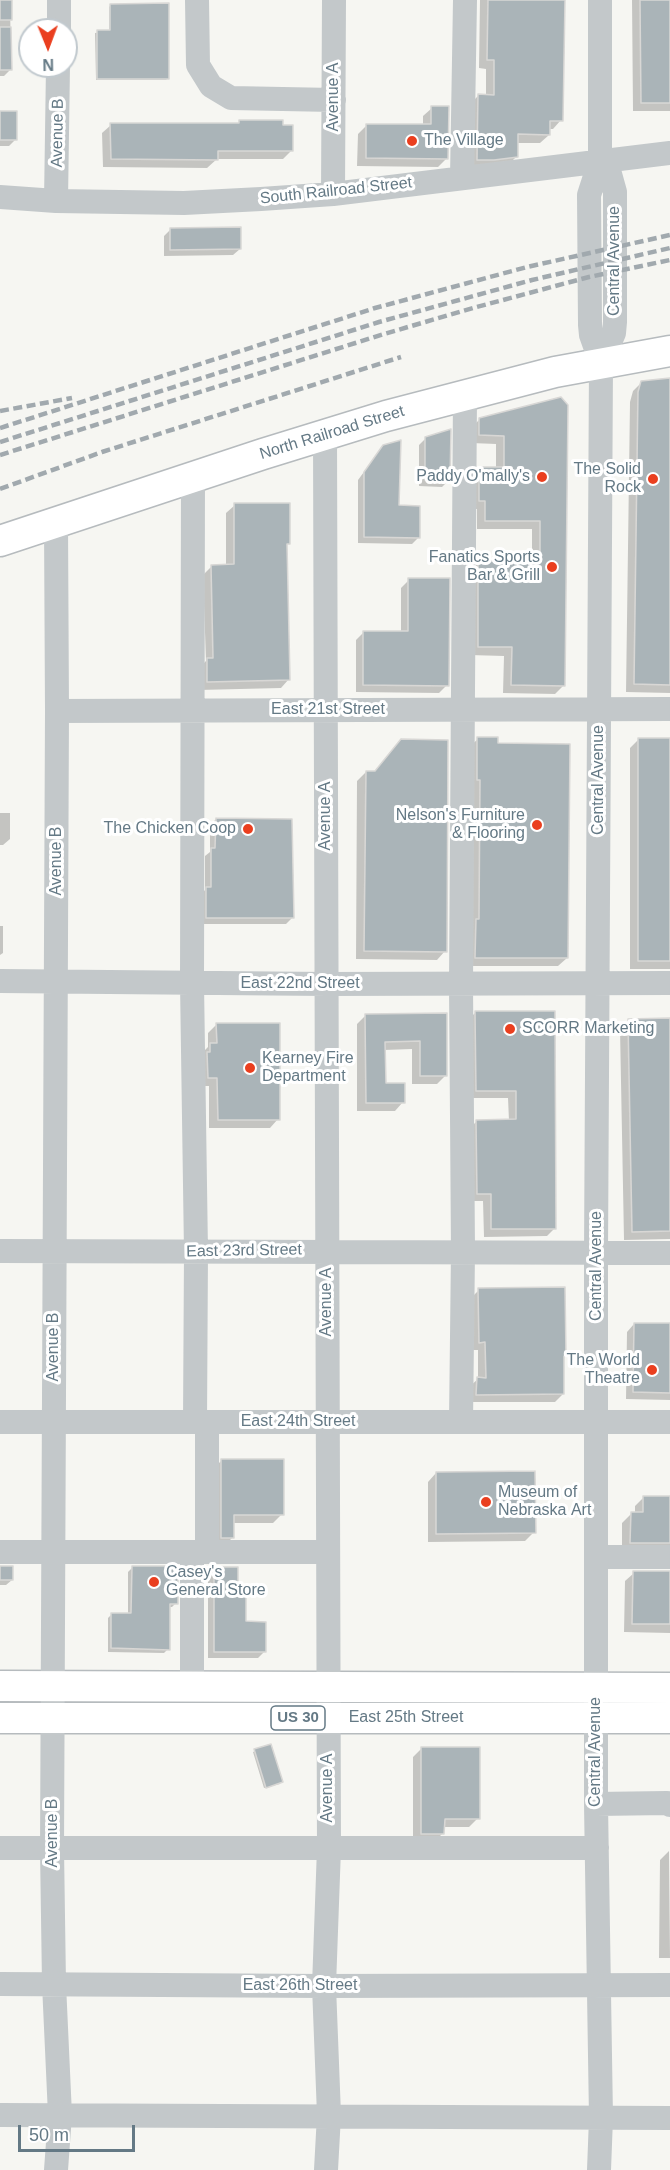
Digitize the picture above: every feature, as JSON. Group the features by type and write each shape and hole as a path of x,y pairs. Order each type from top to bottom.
{"main road":[{"name":"North Railroad Street","path":"0,541 193,476 386,416 555,372 670,351"},
{"name":"East 25th Street","path":"0,1686 596,1687"},
{"name":"US 30","path":"596,1687 670,1688"},
{"name":"East 25th Street","path":"0,1718 597,1717"},
{"name":"US 30","path":"597,1717 670,1718"}],"street":[{"path":"59,0 59,18"},
{"path":"197,0 198,65 211,86 231,98 334,100"},
{"name":"Avenue A","path":"333,194 334,0"},
{"path":"462,178 465,0"},
{"name":"Central Avenue","path":"599,2170 601,2118 596,1804 596,1253 601,363 614,333 615,322 615,192 610,174 600,161 600,0"},
{"name":"Avenue B","path":"56,201 58,78"},
{"name":"South Railroad Street","path":"0,197 56,201 183,203 333,194 670,153"},
{"path":"461,1422 465,395"},
{"name":"Avenue A","path":"325,435 329,1848 324,1986 329,2115 326,2170"},
{"path":"192,1687 199,1552 201,1422 192,983 193,476"},
{"name":"Avenue B","path":"56,523 52,1849 54,1984 60,2115 56,2170"},
{"name":"East 21st Street","path":"57,711 670,709"},
{"name":"East 22nd Street","path":"0,981 327,984 670,983"},
{"name":"East 23rd Street","path":"0,1251 670,1253"},
{"name":"East 24th Street","path":"0,1422 670,1422"},
{"path":"0,1552 328,1552"},
{"path":"597,1557 670,1557"},
{"path":"596,1804 667,1803 670,1805"},
{"path":"0,1848 597,1848"},
{"name":"East 26th Street","path":"0,1984 670,1985"},
{"path":"0,2115 670,2118"}],"building":[{"path":"0,0 12,0 12,20 0,20"},
{"path":"488,0 565,0 563,121 550,121 550,135 518,134 518,157 477,160 478,94 494,95 494,60 487,60"},
{"path":"640,0 670,0 670,103 641,103"},
{"path":"169,3 169,79 97,79 97,30 110,30 110,4"},
{"path":"0,27 11,27 12,70 0,70"},
{"name":"The Village","path":"431,106 449,106 448,159 366,158 366,124 431,124"},
{"path":"0,111 17,111 17,140 0,140"},
{"path":"239,120 283,120 283,125 293,125 293,151 218,151 218,160 111,159 110,123 239,123"},
{"path":"241,227 241,249 170,250 170,228"},
{"path":"670,378 670,685 634,684 638,392 641,381"},
{"path":"561,397 568,405 565,686 511,685 512,647 478,647 478,561 540,561 540,521 485,521 485,501 479,501 479,467 504,467 504,436 479,435 479,418"},
{"path":"451,429 450,481 425,480 425,437"},
{"path":"401,440 399,505 420,506 420,538 364,537 364,472 383,445"},
{"path":"234,503 290,503 290,544 287,544 290,680 207,682 207,658 213,658 211,565 234,564"},
{"path":"408,578 450,578 449,686 363,685 363,631 408,631"},
{"path":"477,737 498,737 498,743 570,744 568,958 475,958 476,919 479,919 480,780 477,780"},
{"path":"638,738 670,738 670,961 638,961"},
{"path":"401,739 448,740 447,952 364,951 366,771 375,771"},
{"path":"216,818 292,819 294,918 206,918 206,887 211,887 211,848 215,848"},
{"path":"475,1011 555,1011 556,1229 491,1229 491,1194 477,1194 476,1120 516,1119 516,1091 476,1091"},
{"path":"447,1013 447,1076 420,1076 420,1041 385,1042 386,1083 405,1083 405,1103 366,1103 365,1014"},
{"path":"670,1018 670,1231 632,1232 628,1019"},
{"path":"216,1023 280,1023 280,1120 218,1120 217,1078 208,1078 207,1052 210,1052 210,1043 217,1043"},
{"path":"565,1287 564,1394 476,1395 477,1377 486,1378 485,1342 479,1343 478,1288"},
{"name":"The World Theatre","path":"634,1323 670,1323 670,1393 633,1392"},
{"path":"221,1459 284,1459 284,1515 234,1515 234,1538 221,1538"},
{"name":"Museum of Nebraska Art","path":"535,1471 536,1533 436,1534 436,1472"},
{"path":"643,1496 670,1496 670,1543 630,1543 631,1512 643,1512"},
{"path":"0,1566 13,1566 13,1580 0,1580"},
{"path":"132,1566 178,1566 178,1604 170,1604 170,1650 111,1648 111,1613 131,1613"},
{"path":"214,1567 238,1567 238,1586 246,1587 246,1621 266,1622 266,1652 214,1652"},
{"path":"633,1571 670,1571 670,1624 632,1624"},
{"path":"271,1744 283,1782 266,1788 254,1749"},
{"path":"421,1747 480,1747 480,1819 445,1819 444,1834 421,1834"}],"railway":[{"path":"0,428 375,308 527,267 670,235"},
{"path":"0,442 379,322 532,280 670,248"},
{"path":"0,455 473,308 589,277 670,260"},
{"path":"0,489 102,452 401,357"},
{"path":"0,411 72,398"}],"place":[{"name":"The Village","path":"412,141"},
{"name":"Paddy O'mally's","path":"542,477"},
{"name":"The Solid Rock","path":"653,479"},
{"name":"Fanatics Sports Bar & Grill","path":"552,567"},
{"name":"Nelson's Furniture & Flooring","path":"537,825"},
{"name":"The Chicken Coop","path":"248,829"},
{"name":"SCORR Marketing","path":"510,1029"},
{"name":"Kearney Fire Department","path":"250,1068"},
{"name":"The World Theatre","path":"652,1370"},
{"name":"Museum of Nebraska Art","path":"486,1502"},
{"name":"Casey's General Store","path":"154,1582"}]}
